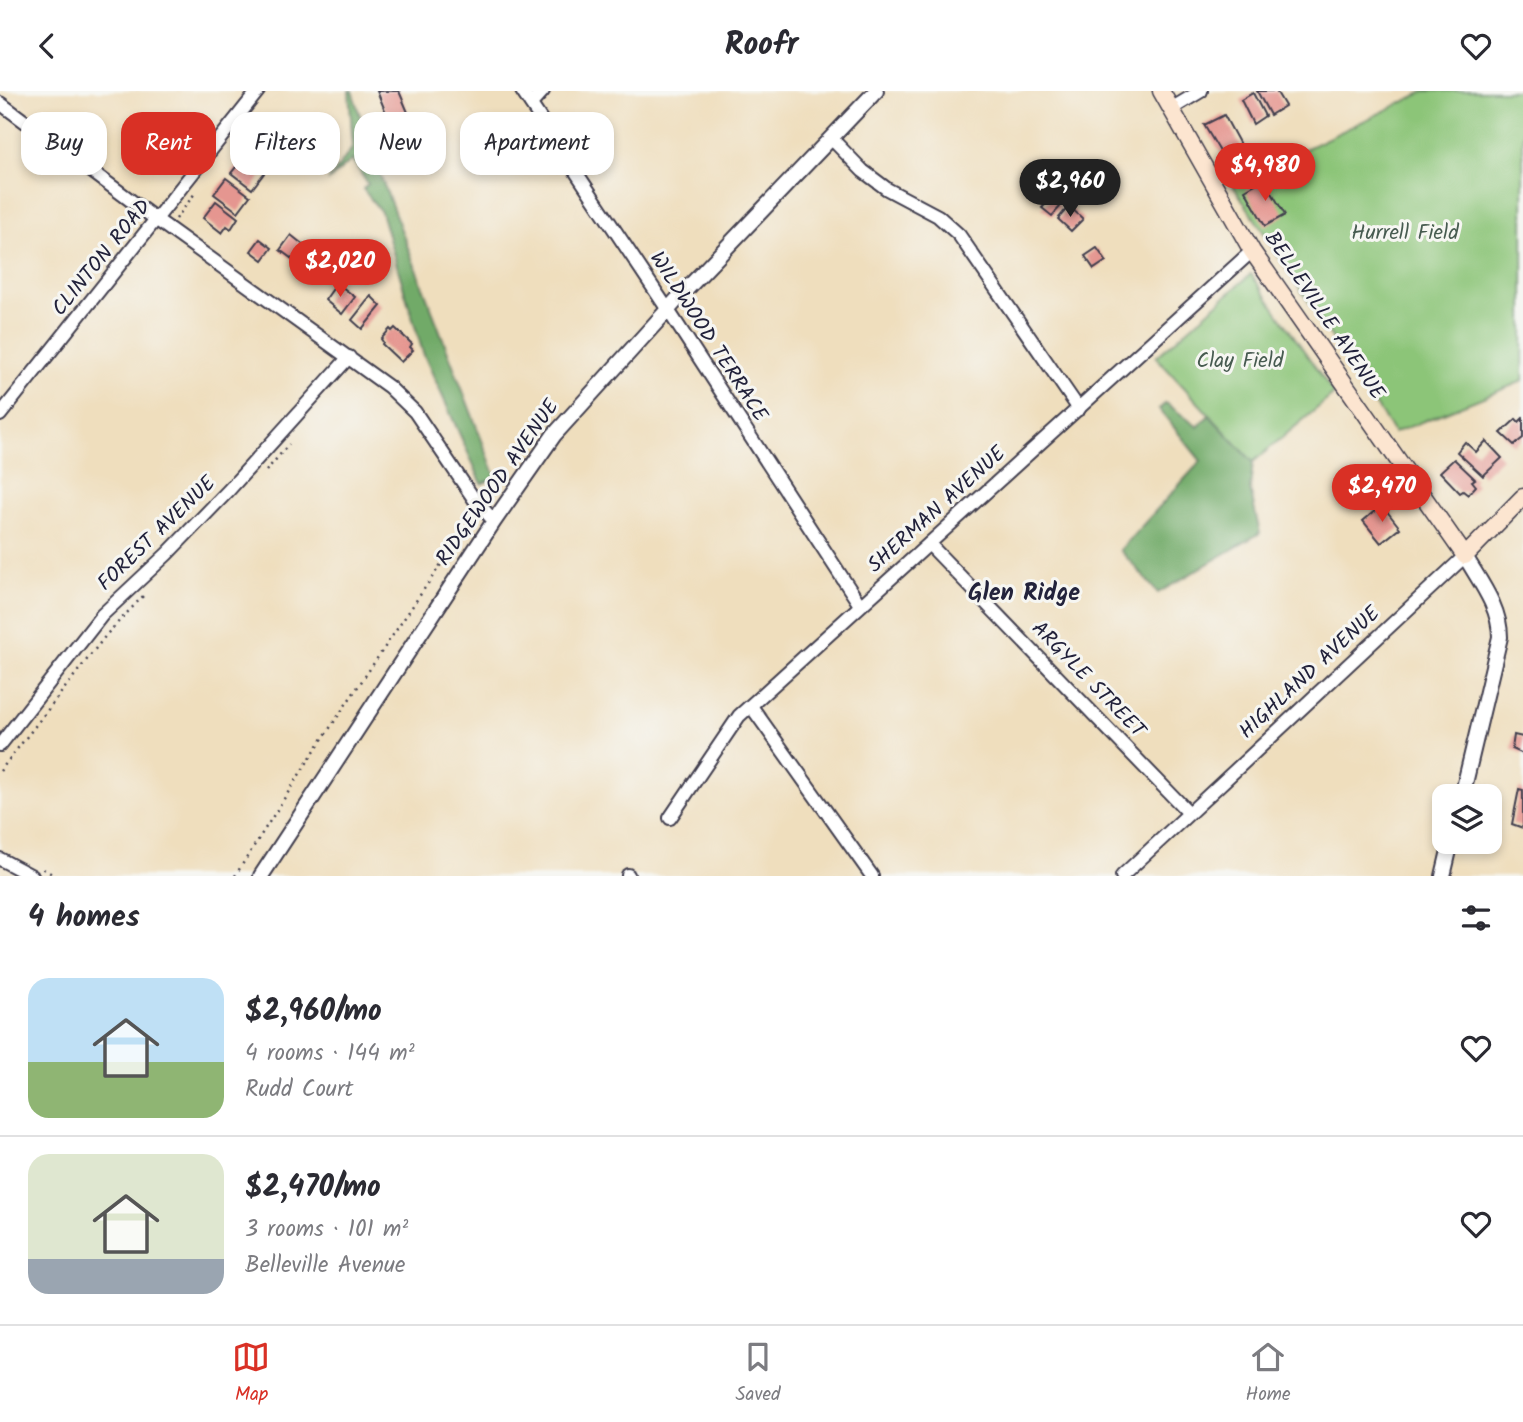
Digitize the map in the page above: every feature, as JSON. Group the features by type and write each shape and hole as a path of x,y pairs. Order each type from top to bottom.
{"main road":[{"name":"BELLEVILLE AVENUE","path":"1161,91 1252,251 1465,556"},
{"name":"HIGHLAND AVENUE","path":"1465,556 1523,498"}],"street":[{"name":"CLINTON ROAD","path":"0,415 258,91"},
{"name":"WILDWOOD TERRACE","path":"522,91 860,605"},
{"path":"531,104 543,91"},
{"name":"RIDGEWOOD AVENUE","path":"261,876 498,516 568,418 876,91"},
{"path":"1171,109 1201,91"},
{"path":"0,103 389,387 415,412 474,499 498,516"},
{"path":"831,138 871,177 887,189 938,216 959,235 1079,409"},
{"name":"SHERMAN AVENUE","path":"670,818 733,725 751,706 1252,251"},
{"name":"FOREST AVENUE","path":"0,745 102,615 167,554 228,491 349,357"},
{"name":"ARGYLE STREET","path":"929,544 1189,813"},
{"path":"1465,556 1495,608 1500,629 1465,784"},
{"name":"HIGHLAND AVENUE","path":"1122,876 1465,556"},
{"path":"751,706 872,876"},
{"path":"1443,876 1448,854"},
{"path":"0,859 32,876"}],"path":[{"path":"263,473 290,443"},
{"path":"235,876 323,739 475,515"},
{"path":"0,771 107,634 150,589"}],"green space":[{"path":"349,91 352,91 359,112 354,112 354,163 352,160 340,170 340,165 353,147"},
{"name":"Hurrell Field","path":"1426,91 1523,91 1523,381 1394,433 1232,184"},
{"path":"362,175 380,175 496,477 482,484 423,353 381,212 363,189 368,184"},
{"name":"Clay Field","path":"1251,274 1334,394 1253,462 1156,357"},
{"path":"1166,403 1198,427 1209,415 1253,462 1250,489 1260,533 1158,593 1120,550 1201,461 1159,409"}],"building":[{"path":"377,91 399,91 408,112 386,112"},
{"path":"1257,91 1276,91 1285,106 1270,115"},
{"path":"1253,93 1265,116 1253,124 1241,100"},
{"path":"1224,115 1243,150 1225,160 1204,125"},
{"path":"234,175 263,175 252,189"},
{"path":"226,178 250,196 238,212 214,194"},
{"path":"1264,179 1285,215 1265,226 1245,190"},
{"path":"1051,198 1060,207 1052,216 1042,208"},
{"path":"216,201 238,218 231,229 227,226 222,233 203,218"},
{"path":"1069,206 1083,219 1071,231 1058,219"},
{"path":"291,235 306,247 295,261 280,250"},
{"path":"260,239 272,248 263,260 251,251"},
{"path":"1097,248 1106,261 1094,269 1085,256"},
{"path":"319,252 336,265 334,267 339,271 333,280 327,276 324,280 307,268"},
{"path":"335,286 340,290 342,287 355,297 342,314 325,300"},
{"path":"371,296 381,306 362,329 352,320"},
{"path":"395,328 412,344 410,347 413,350 401,362 382,344 381,339 390,329 392,331"},
{"path":"1523,418 1523,438 1514,445 1501,433 1516,419 1519,422"},
{"path":"1486,441 1502,458 1483,476 1457,452 1465,442 1476,452"},
{"path":"1454,459 1475,479 1472,481 1476,486 1468,495 1463,491 1460,493 1440,472"},
{"path":"1382,505 1400,528 1381,543 1363,521"},
{"path":"1514,735 1523,737 1523,754 1512,749"},
{"path":"1519,789 1523,790 1523,828 1512,824"}],"district":[{"name":"Glen Ridge","path":"1024,593"}]}
